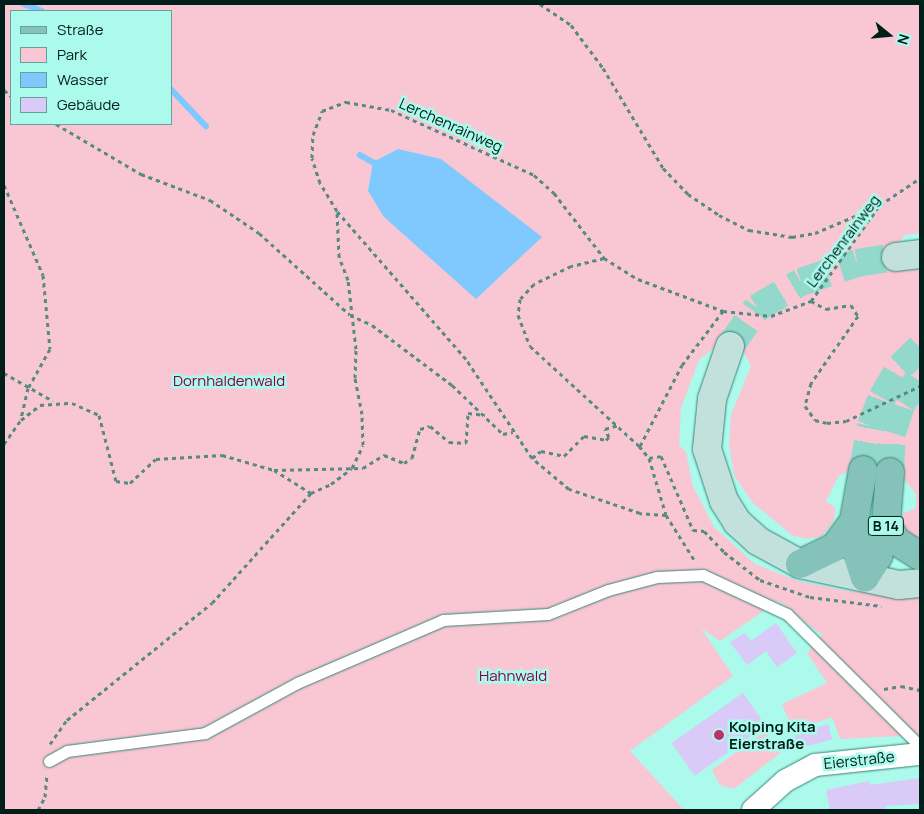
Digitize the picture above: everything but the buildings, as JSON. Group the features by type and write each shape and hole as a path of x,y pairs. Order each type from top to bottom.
{"main road":[{"path":"730,346 707,423 707,449 714,477 737,522 758,541 800,564 899,584 920,583"},
{"name":"B 14","path":"863,470 854,521 855,547 865,576"},
{"name":"B 14","path":"865,576 878,556 886,523 890,472"},
{"name":"B 14","path":"800,564 835,547 854,521"},
{"name":"B 14","path":"886,523 896,541 920,556"},
{"path":"865,576 920,563"}],"street":[{"name":"Eierstraße","path":"752,810 785,780 815,765 920,754"}],"lane":[{"path":"49,761 67,751 205,733 297,683 443,620 548,614 608,590 657,577 704,575 788,614 920,746"}],"path":[{"path":"540,4 576,32 645,133 663,168 688,194 719,215 749,230 792,237 815,233 880,205"},
{"name":"Lerchenrainweg","path":"666,515 640,513 569,489 532,458 466,359 337,211 320,183 312,158 313,135 322,111 346,102 391,110 534,175 554,193 604,258 638,279 723,311 771,316 811,301 880,205 920,178"},
{"path":"58,125 141,174 210,200 259,233 350,315 372,325 485,415 503,434 513,432"},
{"path":"4,185 44,275 50,349 28,388 21,420"},
{"path":"38,810 45,797 50,740 67,720 212,604 311,492 331,484 352,468 363,445 363,430 348,280 339,257 337,211"},
{"path":"604,258 571,266 534,284 520,299 518,315 530,346 620,425 640,446 648,458 666,515 704,575"},
{"path":"811,301 826,308 851,305 858,316 812,383 805,406 814,420 827,423 846,421 920,386"},
{"path":"640,446 682,365 723,311"},
{"path":"4,373 54,402"},
{"path":"4,444 21,420 40,405 54,402 72,403 99,416 116,481 130,483 156,459 222,455 274,470 311,492"},
{"path":"274,470 363,468 384,455 404,463 412,458 420,429 430,426 449,442 466,443 468,413 485,415"},
{"path":"532,458 541,451 564,456 584,436 606,440 609,437 605,429 620,425"},
{"path":"866,692 902,686 920,690"}],"green space":[{"name":"Dornhaldenwald","path":"4,4 920,4 920,233 905,235 893,250 903,270 920,270 920,541 905,532 902,514 916,508 916,494 900,474 878,467 862,467 839,475 826,501 836,509 833,522 822,536 808,539 793,536 753,503 734,475 729,444 731,415 751,366 741,347 720,343 699,360 681,408 679,445 686,452 693,486 714,527 755,564 798,581 847,591 920,592 920,735 840,739 832,717 793,731 782,704 827,683 807,653 822,635 778,601 720,641 701,628 733,676 630,751 684,810 4,810","holes":["398,149 368,191 373,162"]},
{"path":"765,731 780,753 734,789 720,785 712,770"}],"water":[{"path":"398,149 441,159 542,237 476,299 384,217 368,191 373,162"}],"waterway":[{"path":"24,4 39,10"},
{"path":"172,90 206,126"},
{"path":"360,155 380,166"}],"tunnel":[{"path":"730,346 757,308 801,282 857,263 896,257"},
{"path":"863,470 871,426 882,398 900,367 920,348"},
{"path":"890,472 892,433 902,403 920,376"}],"place":[{"name":"Kolping Kita Eierstraße","path":"719,735"}],"park label":[{"name":"Hahnwald","path":"513,676"}]}
